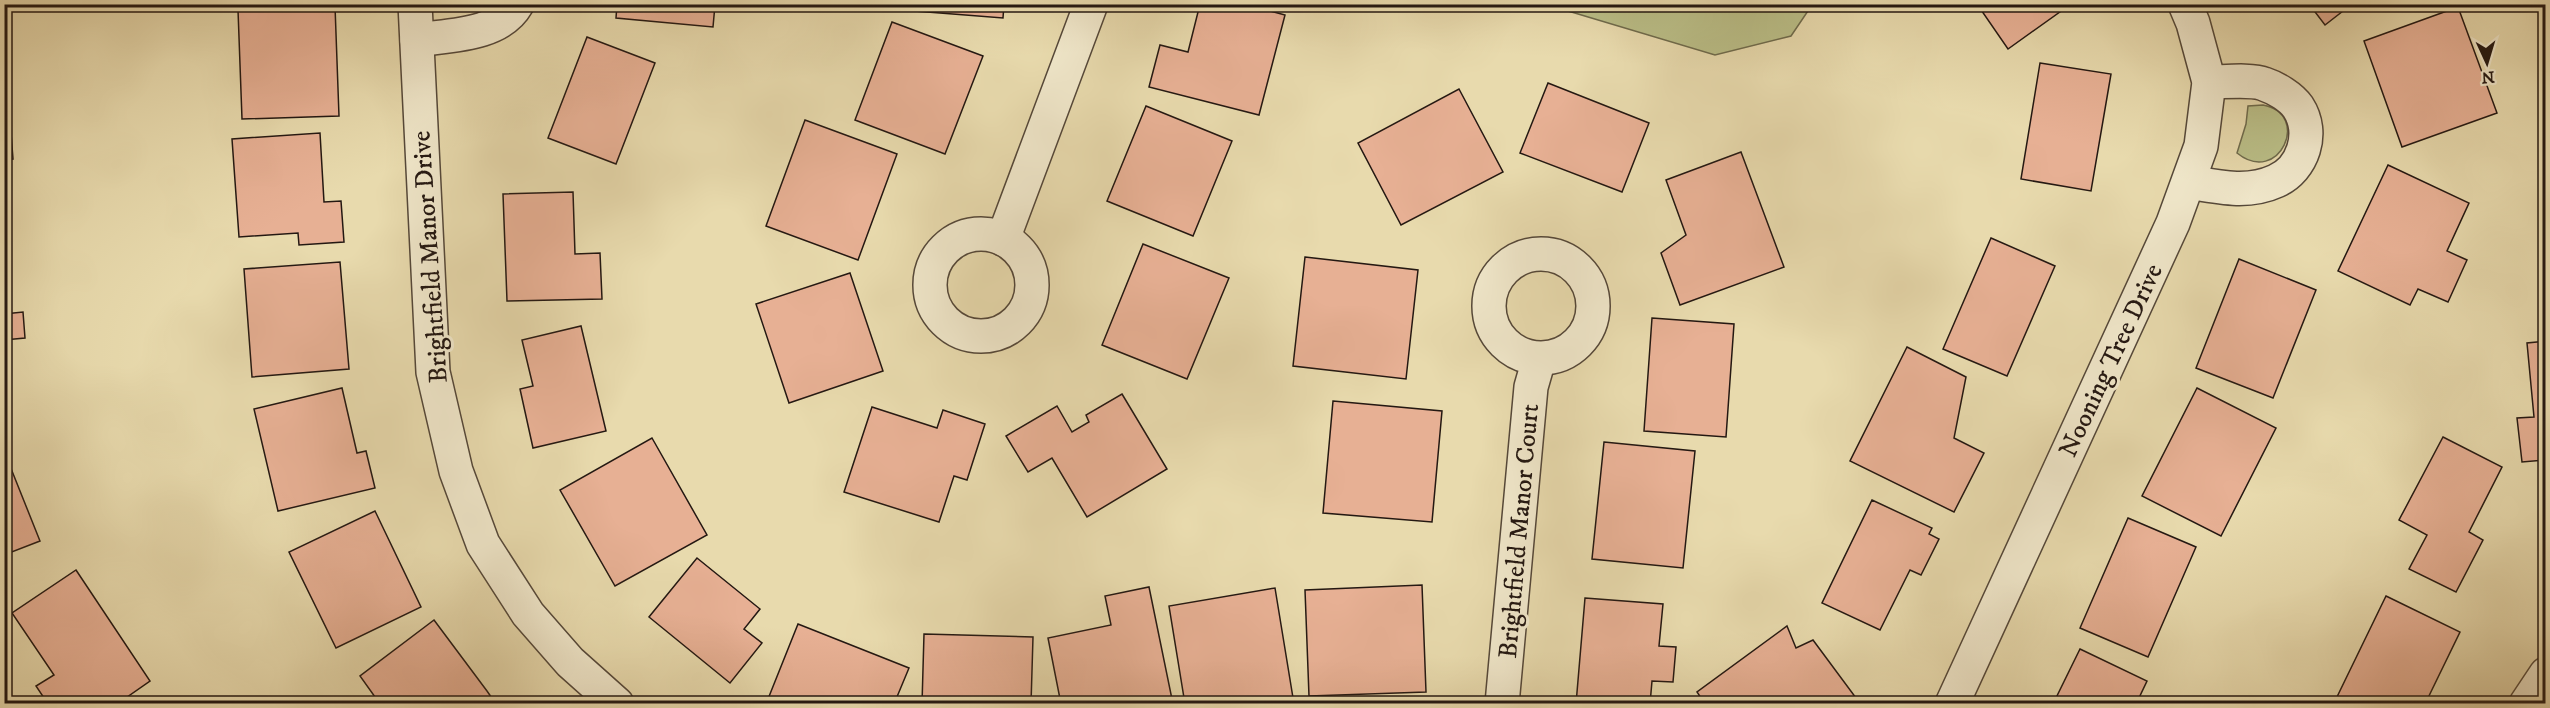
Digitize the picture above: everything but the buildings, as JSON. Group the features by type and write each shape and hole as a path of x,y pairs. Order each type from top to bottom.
{"street":[{"name":"Brightfield Manor Drive","path":"415,4 433,372 456,471 483,544 528,614 570,662 617,704"},
{"path":"417,40 482,29 500,22 516,4"},
{"path":"1003,239 1091,4"},
{"name":"Nooning Tree Drive","path":"1952,704 2189,183 2201,146 2209,82 2193,23 2185,4"},
{"path":"2189,183 2226,189 2257,188 2275,182 2291,173 2307,140 2304,118 2297,105 2284,95 2262,82 2209,82"},
{"name":"Brightfield Manor Court","path":"1502,704 1531,387 1539,359"},
{"path":"2526,704 2546,675"}],"green space":[{"path":"1548,5 1812,5 1791,36 1715,55"},
{"path":"2263,105 2278,111 2286,121 2287,133 2284,145 2277,155 2266,161 2252,161 2237,153 2246,124 2248,106"}]}
